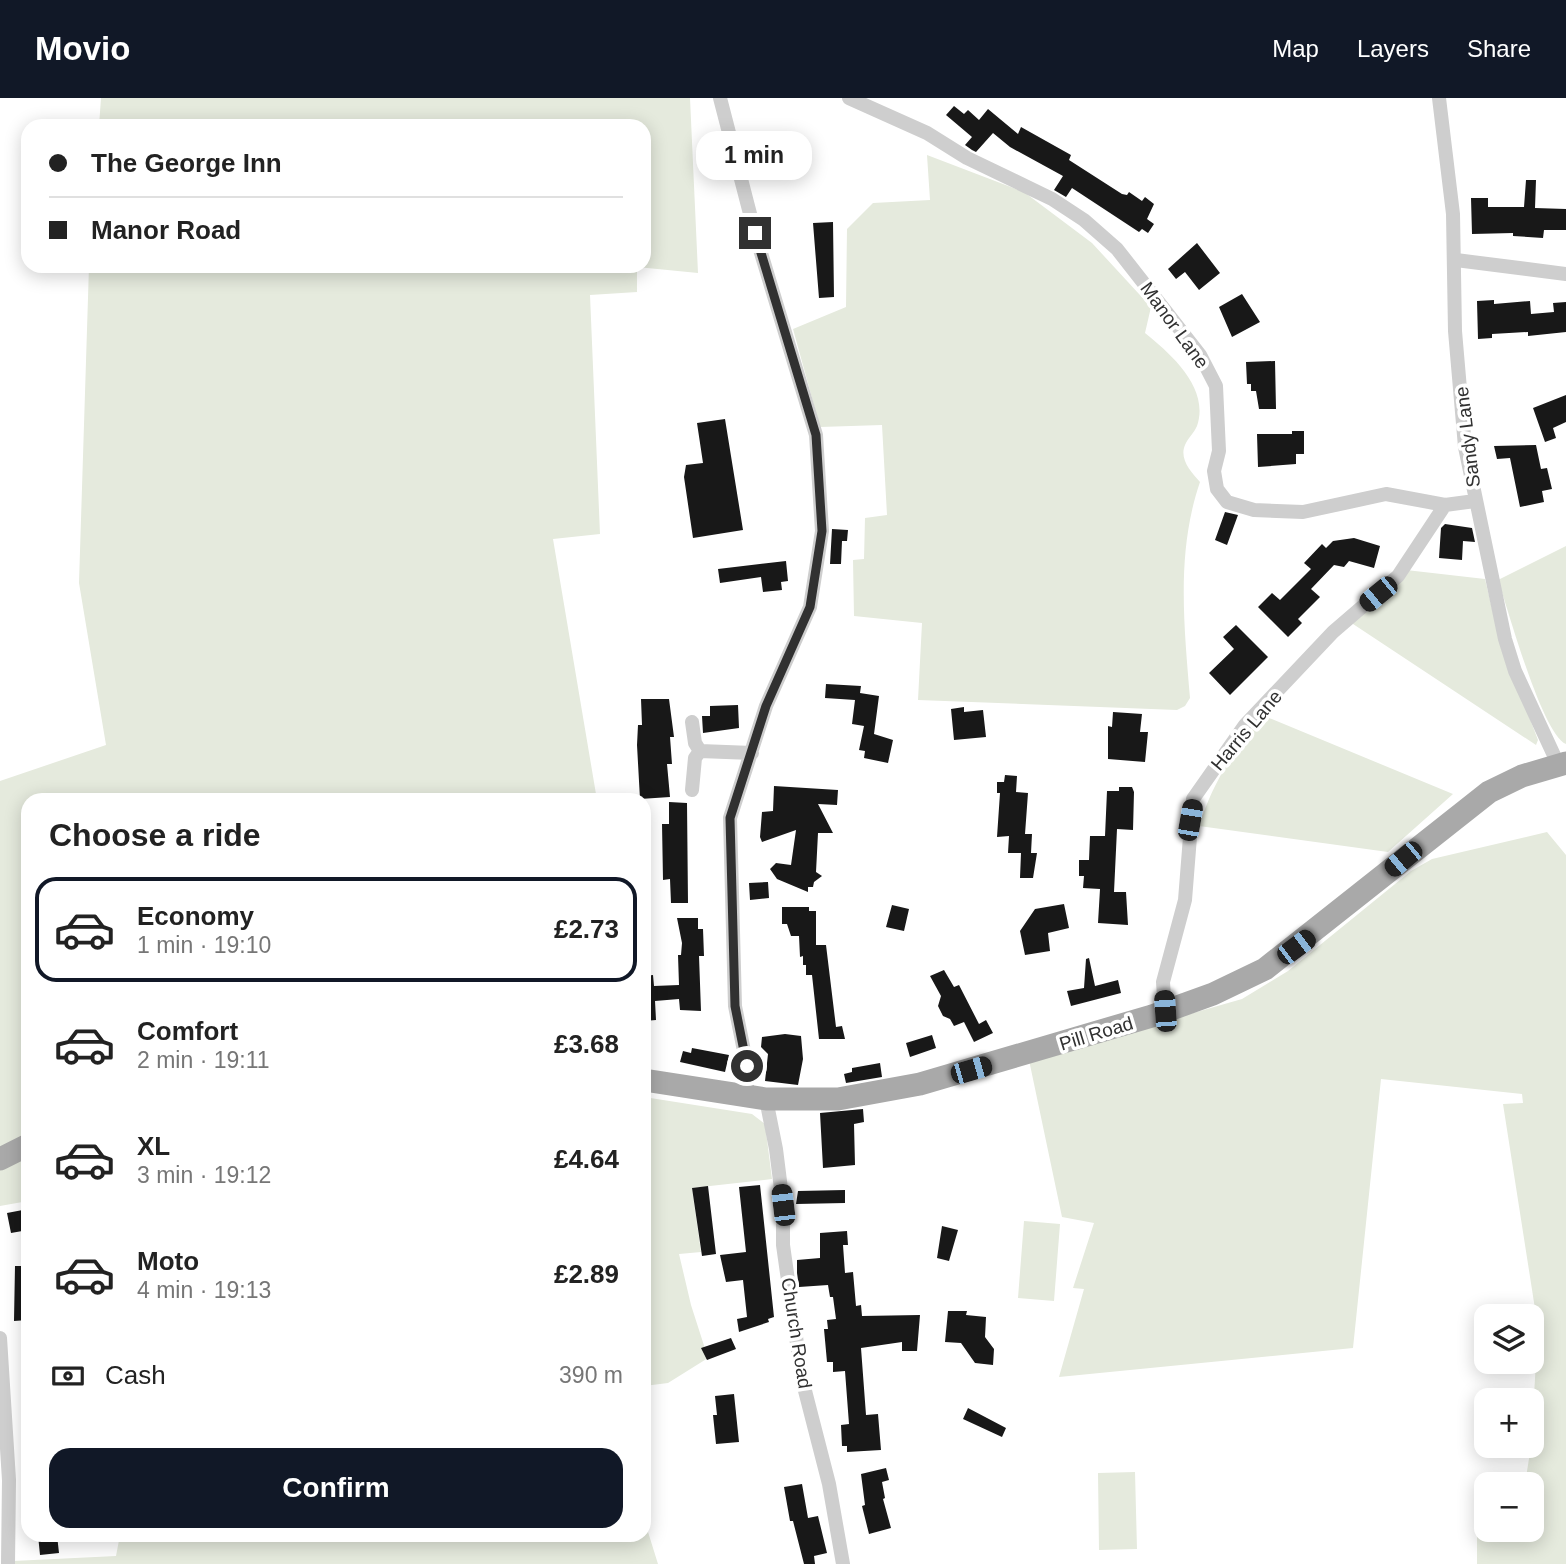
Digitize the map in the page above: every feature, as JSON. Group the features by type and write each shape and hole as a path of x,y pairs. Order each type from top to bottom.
{"main road":[{"name":"Pill Road","path":"651,1081 757,1098 838,1099 920,1084 1165,1011 1213,994 1265,969 1489,792 1562,763"},
{"path":"0,1159 21,1148"}],"street":[{"name":"Church Road","path":"720,98 755,233 816,435 822,531 810,607 766,706 730,818 735,1006 747,1066 776,1149 783,1205 783,1245 802,1378 829,1483 843,1564"},
{"name":"Manor Lane","path":"849,98 927,133 967,158 1052,199 1084,220 1117,249 1200,355 1216,386 1219,451 1214,471 1217,489 1227,502 1254,510 1303,512 1386,494 1445,505 1475,501"},
{"name":"Sandy Lane","path":"1439,98 1455,260 1455,331 1465,447 1512,660 1562,763"},
{"path":"1455,260 1566,274"},
{"name":"Harris Lane","path":"1165,1011 1163,982 1185,900 1193,799 1245,725 1333,632 1398,576 1445,505"},
{"path":"692,722 695,743 700,751"},
{"path":"700,751 752,753"},
{"path":"692,790 695,758 700,751"},
{"path":"0,1338 9,1480 8,1564"}],"shaded area":[{"path":"101,98 690,98 698,273 651,268 651,119 100,119"},
{"path":"927,155 1024,192 1092,243 1151,307 1145,333 1166,351 1193,385 1200,412 1197,426 1184,450 1187,465 1200,482 1192,508 1185,562 1184,616 1190,698 1185,706 1177,710 918,700 922,623 854,616 853,560 864,559 865,518 887,515 882,425 820,427 793,329 846,307 847,229 873,203 930,200"},
{"path":"89,273 637,273 637,292 590,295 600,534 553,539 596,793 21,793 21,1202 0,1206 0,781 106,745 79,583"},
{"path":"1566,546 1566,744 1557,735 1537,695 1498,580"},
{"path":"1406,570 1485,579 1499,638 1538,740 1536,745 1350,622"},
{"path":"1262,715 1453,794 1388,852 1199,826 1225,767"},
{"path":"1547,832 1566,855 1566,1564 1477,1564 1477,1542 1544,1542 1544,1472 1527,1472 1529,1458 1544,1458 1544,1388 1534,1388 1535,1374 1544,1374 1544,1304 1534,1304 1503,1104 1523,1103 1522,1094 1381,1079 1353,1348 1059,1377 1084,1289 1073,1288 1094,1223 1062,1217 1029,1060 1242,999 1288,971 1411,871 1432,859"},
{"path":"651,1098 752,1114 765,1124 772,1179 692,1188 701,1252 679,1254 691,1305 708,1358 668,1383 651,1385"},
{"path":"1024,1221 1060,1224 1054,1301 1018,1298"},
{"path":"1135,1472 1137,1549 1099,1550 1098,1473"},
{"path":"119,1542 651,1542 658,1564 13,1564 13,1561 116,1556"}],"building":[{"path":"954,106 964,114 968,110 979,120 988,109 1018,134 1021,127 1071,155 1069,160 1122,194 1127,195 1129,192 1142,201 1145,197 1154,204 1147,219 1154,224 1148,233 1142,229 1139,232 1072,188 1066,197 1054,190 1063,176 1010,147 993,133 976,152 972,150 965,145 972,137 946,115"},
{"path":"1526,180 1536,180 1535,208 1566,209 1566,230 1544,230 1543,238 1513,236 1513,233 1472,234 1471,198 1488,198 1488,207 1524,207"},
{"path":"833,222 834,297 819,298 813,223"},
{"path":"1197,243 1220,273 1199,290 1185,272 1176,279 1168,269"},
{"path":"1242,294 1260,322 1232,337 1219,307"},
{"path":"1494,300 1494,304 1530,301 1531,314 1554,312 1553,303 1566,302 1566,332 1528,336 1528,332 1492,334 1492,338 1478,339 1477,301"},
{"path":"1275,361 1276,409 1259,409 1256,391 1251,391 1251,384 1247,384 1246,362"},
{"path":"1566,395 1566,422 1553,428 1556,438 1545,442 1533,408"},
{"path":"725,419 743,530 693,538 684,477 686,465 703,463 697,423"},
{"path":"1292,431 1304,431 1304,454 1296,454 1296,464 1258,467 1257,434 1292,434"},
{"path":"1536,445 1541,469 1547,468 1552,489 1542,491 1544,502 1520,507 1510,458 1497,459 1494,446"},
{"path":"1225,512 1238,515 1227,545 1215,540"},
{"path":"1445,524 1472,528 1475,542 1463,541 1462,560 1439,558 1441,528"},
{"path":"832,529 848,530 847,541 842,541 841,564 830,564"},
{"path":"1354,538 1380,546 1374,568 1349,561 1344,567 1334,565 1311,589 1320,597 1298,619 1302,623 1288,637 1258,607 1272,593 1280,600 1311,569 1304,563 1322,544 1326,548 1333,541"},
{"path":"786,561 788,581 781,582 782,590 763,592 761,577 720,583 718,569"},
{"path":"1236,625 1268,657 1230,695 1209,673 1234,649 1223,637"},
{"path":"826,684 861,686 860,693 879,696 874,734 893,740 888,763 864,758 865,751 859,750 864,726 852,724 855,700 825,698"},
{"path":"641,699 669,699 674,737 670,737 672,764 667,764 670,797 651,798 651,793 640,793 637,745 638,725 642,725"},
{"path":"738,705 739,728 703,733 702,716 710,716 710,706"},
{"path":"964,707 964,712 983,710 986,737 954,740 951,709"},
{"path":"1113,712 1142,714 1140,732 1148,732 1145,762 1108,759 1108,726 1112,727"},
{"path":"1005,775 1017,776 1016,792 1028,793 1025,834 1032,834 1031,853 1037,853 1033,878 1020,878 1021,853 1008,853 1009,836 997,837 1000,793 997,793 997,782 1004,782"},
{"path":"774,786 838,790 837,805 818,804 833,833 818,833 816,872 822,876 814,882 813,887 808,887 808,892 777,879 770,869 776,863 791,865 796,830 762,842 762,812 773,811"},
{"path":"1119,787 1132,787 1134,792 1133,830 1117,829 1114,892 1126,892 1128,925 1098,923 1100,889 1083,888 1084,876 1079,876 1079,860 1089,860 1090,836 1105,836 1107,791 1119,791"},
{"path":"669,802 687,803 688,903 671,903 670,879 663,880 662,824 669,824"},
{"path":"768,882 769,898 750,900 749,883"},
{"path":"1064,904 1069,928 1048,933 1050,951 1025,955 1020,931 1035,909"},
{"path":"892,905 909,909 904,931 886,927"},
{"path":"782,907 809,907 809,911 816,911 816,945 826,945 836,1027 842,1026 845,1039 819,1039 812,975 806,975 803,956 800,957 799,936 791,936 787,924 782,924"},
{"path":"677,918 698,918 698,929 703,929 704,956 699,956 701,1011 680,1010 679,999 655,1001 656,1020 651,1020 651,975 654,986 679,985 678,955 681,955 682,943"},
{"path":"1089,958 1095,986 1118,980 1121,993 1071,1006 1067,991 1084,988 1086,959"},
{"path":"944,970 954,987 959,985 979,1024 986,1020 993,1033 974,1042 964,1022 954,1026 950,1019 943,1016 938,1006 941,996 930,976"},
{"path":"785,1034 801,1036 803,1059 798,1085 765,1081 768,1054 761,1047 762,1037"},
{"path":"932,1035 936,1048 910,1057 906,1043"},
{"path":"692,1048 729,1055 725,1072 680,1062 683,1051 691,1053"},
{"path":"880,1063 882,1077 846,1083 844,1074 852,1072 852,1068"},
{"path":"863,1109 864,1122 854,1124 855,1165 823,1168 820,1113"},
{"path":"760,1185 774,1317 768,1319 769,1322 739,1332 737,1319 747,1317 743,1280 726,1282 720,1255 746,1252 739,1187"},
{"path":"708,1186 716,1254 702,1256 692,1188"},
{"path":"845,1190 845,1203 796,1204 798,1191"},
{"path":"21,1210 21,1231 11,1233 7,1213"},
{"path":"942,1226 958,1230 949,1261 937,1258"},
{"path":"847,1231 848,1245 843,1245 845,1273 853,1272 856,1306 861,1305 862,1316 920,1315 917,1351 902,1351 902,1342 861,1348 866,1415 878,1414 881,1450 847,1452 847,1446 842,1446 841,1425 849,1424 845,1371 833,1372 833,1362 827,1362 824,1329 828,1329 827,1320 836,1319 833,1297 830,1297 828,1285 799,1287 797,1260 820,1258 820,1233"},
{"path":"15,1266 21,1266 21,1320 14,1321"},
{"path":"948,1311 967,1311 966,1315 986,1317 985,1337 994,1349 993,1365 975,1363 961,1343 945,1342"},
{"path":"731,1338 736,1349 707,1360 701,1348"},
{"path":"734,1394 739,1442 716,1444 713,1415 717,1415 715,1396"},
{"path":"968,1408 1006,1428 1002,1437 963,1419"},
{"path":"886,1468 889,1480 882,1482 883,1499 891,1528 869,1534 862,1506 865,1505 861,1474"},
{"path":"802,1484 808,1518 818,1516 827,1553 814,1556 815,1564 804,1564 793,1521 790,1521 784,1487"},
{"path":"39,1542 58,1542 59,1553 40,1555"}],"route":[{"path":"747,1066 735,1006 730,818 766,706 810,607 822,531 816,435 755,233"}]}
